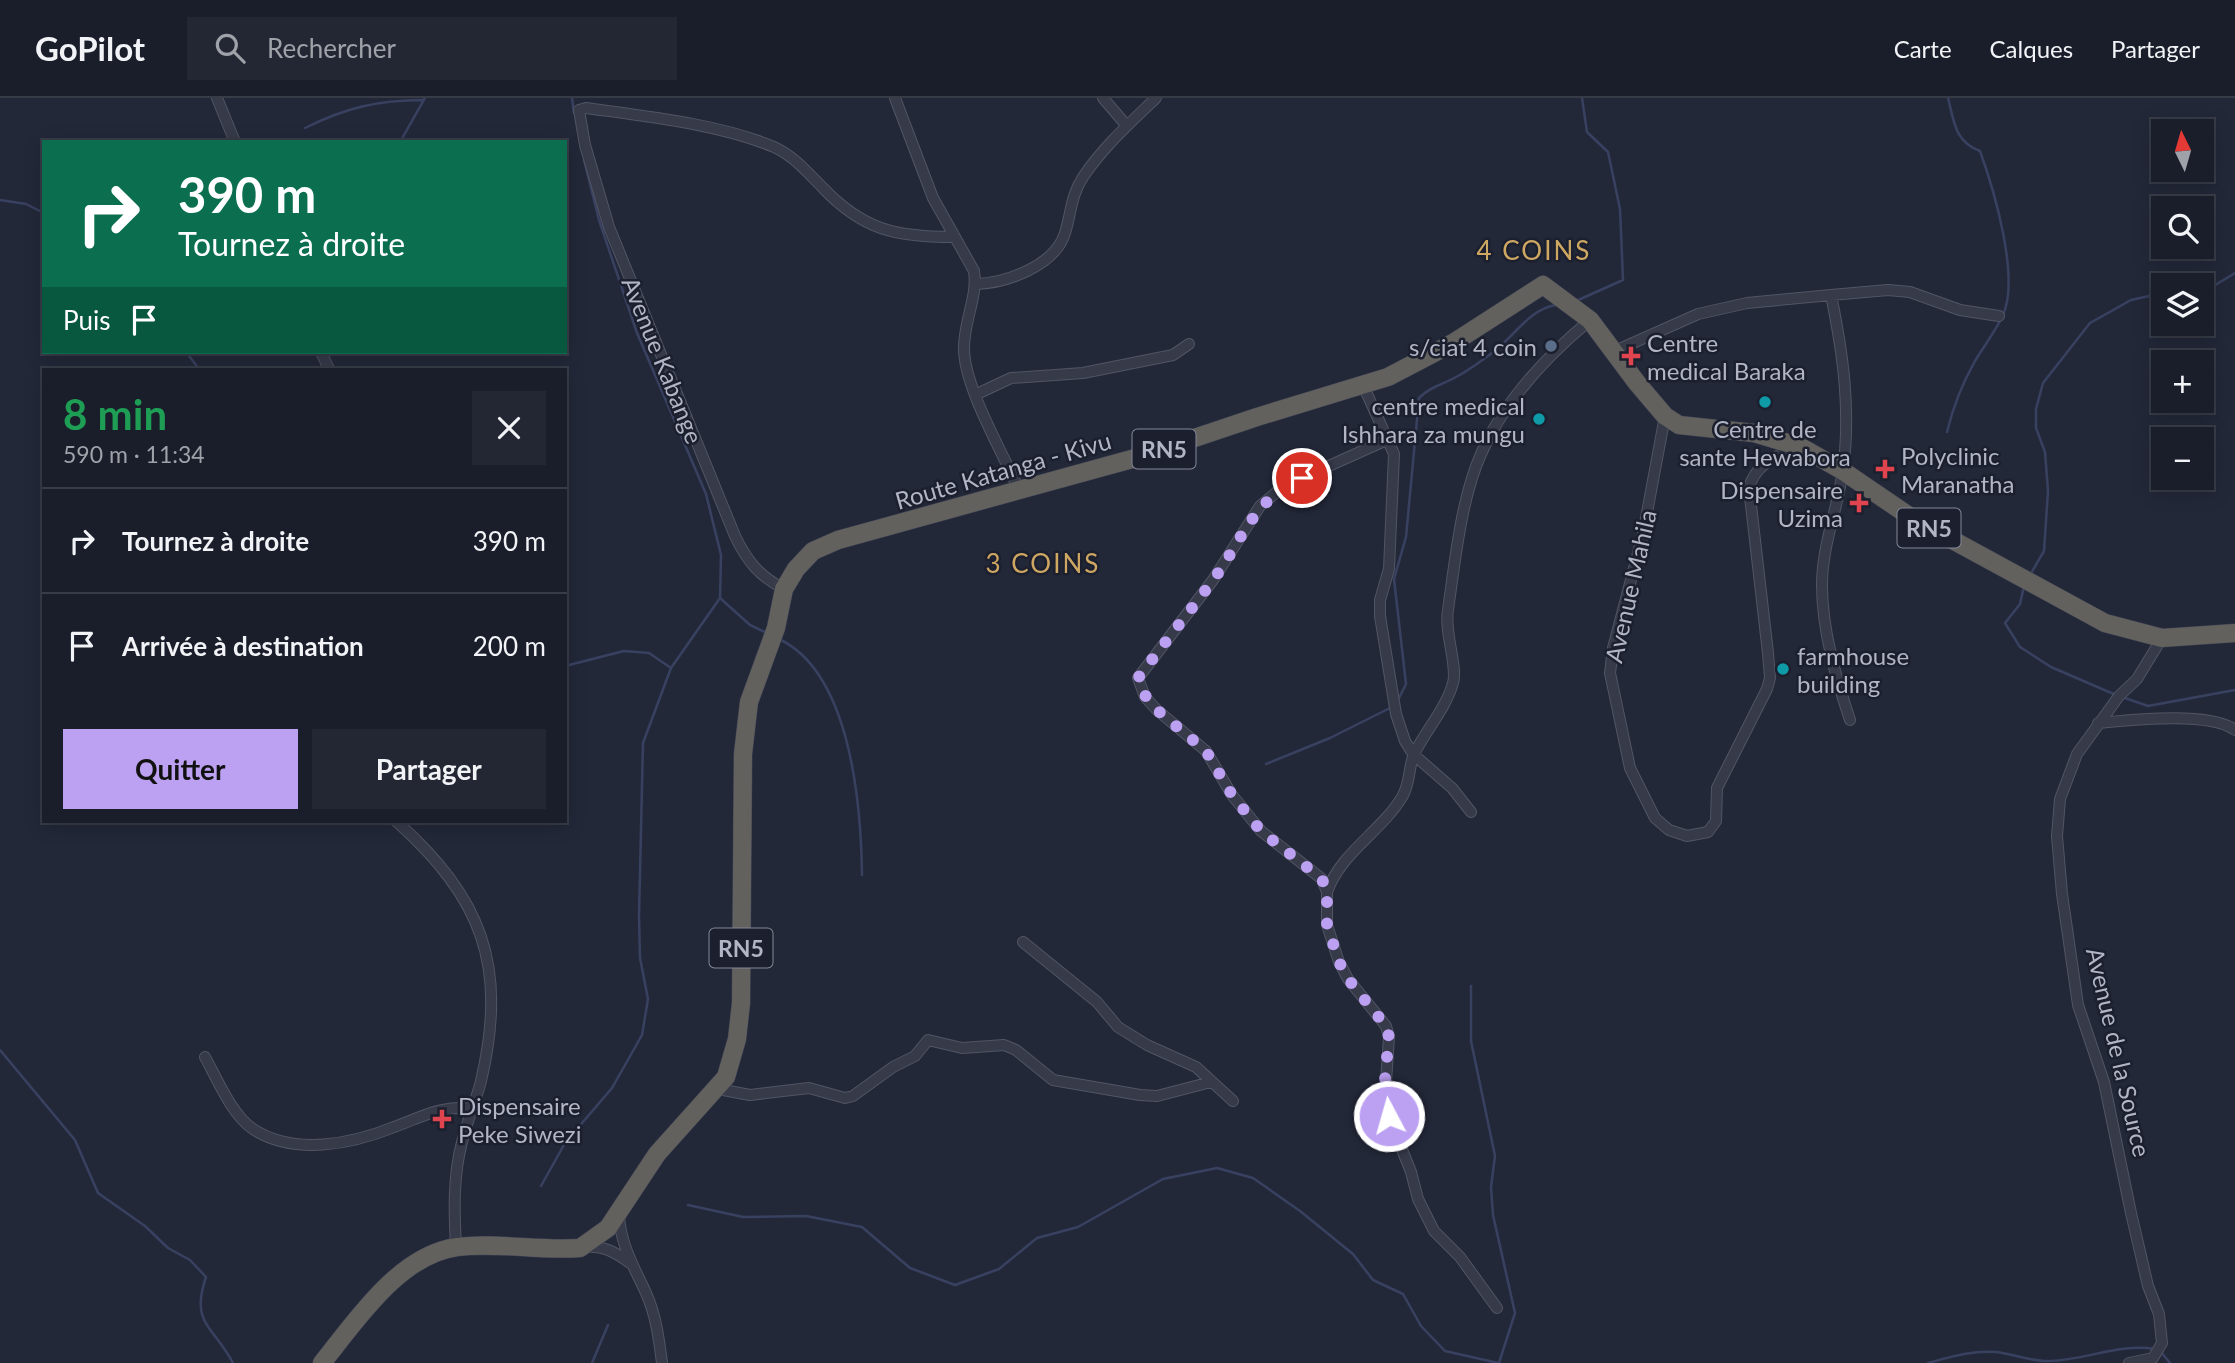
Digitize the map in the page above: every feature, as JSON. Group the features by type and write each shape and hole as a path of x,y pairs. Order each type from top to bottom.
{"highway":[{"name":"Route Katanga - Kivu","path":"619,1212 665,1143 718,1089 732,1060 741,1003 746,724 749,702 776,628 784,589 796,569 813,551 838,540 1132,459 1388,377 1422,361 1537,286 1545,286 1590,320 1665,416"},
{"name":"RN5","path":"1665,416 1679,425 1754,433 1796,446 1843,471 1912,518 2105,623 2162,638 2235,633"},
{"name":"RN5","path":"580,1248 608,1228 619,1212"},
{"path":"322,1363 394,1281 432,1255 456,1247 580,1248"}],"street":[{"path":"217,98 235,140"},
{"path":"895,98 911,145 953,237 968,258 976,284 963,331 964,355 977,394 1020,489"},
{"path":"1103,98 1127,126"},
{"path":"976,284 1010,278 1057,248 1064,236 1074,191 1095,161 1156,98"},
{"name":"Avenue Kabange","path":"784,589 758,572 747,560 735,536 609,227 585,145 579,110 586,108 661,118 772,146 789,155 839,204 867,225 900,234 953,237"},
{"path":"1615,351 1698,314 1748,303 1831,295 1888,290 1910,292 1960,310 1998,316"},
{"path":"1831,295 1844,357 1847,397 1843,471 1822,584 1830,647 1850,720"},
{"path":"1497,1308 1460,1257 1434,1231 1418,1199 1385,1097 1389,1037 1386,1026 1348,979 1339,962 1327,925 1327,892 1332,877 1349,855 1403,796 1412,771 1413,754 1435,723 1453,684 1447,638 1447,611 1467,501 1480,455 1500,418 1513,401 1556,350 1590,320"},
{"path":"977,394 1010,378 1083,373 1173,355 1189,344"},
{"path":"1363,385 1394,454 1389,569 1380,600 1380,616 1396,714 1405,741 1413,754 1436,771 1471,812"},
{"name":"Avenue Mahila","path":"1665,416 1643,534 1613,648 1611,673 1630,768 1655,818 1669,830 1687,836 1708,832 1716,821 1717,788 1770,678 1749,488 1752,475 1761,465 1796,446"},
{"path":"1327,892 1316,874 1277,845 1245,813 1206,751 1157,710 1146,697 1138,678 1213,580 1260,506 1284,486 1362,448 1389,439"},
{"name":"Avenue de la Source","path":"2129,1363 2153,1358 2158,1350 2162,1343 2159,1314 2148,1286 2127,1200 2104,1082 2078,1004 2058,864 2060,799 2077,754 2098,723 2137,679 2162,638"},
{"path":"2098,723 2197,720 2228,724 2235,730"},
{"path":"398,823 422,844 454,881 473,912 485,944 488,970 488,1032 481,1082 461,1144 457,1177 456,1247"},
{"path":"1023,942 1097,1002 1118,1027 1147,1045 1196,1067 1233,1101"},
{"path":"718,1089 750,1095 808,1088 845,1098 853,1096 893,1067 915,1056 928,1040 962,1048 1004,1045 1016,1050 1053,1080 1140,1095 1157,1096 1212,1082"},
{"path":"205,1057 241,1117 252,1128 291,1143 338,1143 375,1134 446,1107 471,1108"},
{"path":"619,1212 629,1263 646,1293 657,1327 662,1363"},
{"path":"580,1248 596,1246 609,1249 629,1263"}],"waterway":[{"path":"401,140 425,98"},
{"path":"572,98 574,113"},
{"path":"1576,301 1623,280 1620,209 1608,152 1587,132 1582,98"},
{"path":"1947,432 1966,378 2003,315 2009,279 2003,233 1986,168 1980,151 1960,137 1948,98"},
{"path":"305,128 362,106 423,100"},
{"path":"541,1186 565,1143 612,1088 642,1035 648,999 640,958 639,916 643,743 671,668 720,598 721,555 706,494 637,333 599,220 584,160"},
{"path":"0,200 26,204 42,212"},
{"path":"2214,286 2235,273"},
{"path":"2030,575 2044,551 2048,491 2045,452 2036,428 2036,409 2043,383 2090,323 2131,300 2151,296"},
{"path":"1399,698 1406,684 1394,579 1406,537 1419,398 1461,375 1500,347 1529,318 1556,305"},
{"path":"188,354 198,368"},
{"path":"2024,586 2020,604 2005,623 2020,647 2051,667 2116,695"},
{"path":"720,598 750,625 767,633"},
{"path":"779,639 803,656 822,680 837,710 854,779 859,813 862,875"},
{"path":"567,665 624,651 649,653 671,668"},
{"path":"2122,697 2148,706 2235,690"},
{"path":"1266,764 1330,738 1390,708"},
{"path":"1471,986 1471,1041 1495,1156 1491,1187 1493,1215 1515,1313 1499,1363"},
{"path":"0,1050 75,1140 98,1193 145,1226 168,1248 190,1260 206,1277 202,1293 202,1315 233,1363"},
{"path":"688,1205 743,1217 806,1216 862,1227 910,1268 955,1285 999,1269 1037,1238 1078,1227 1163,1179 1217,1168 1253,1178 1300,1211 1353,1254 1373,1280 1403,1294 1421,1326 1445,1351 1498,1363"},
{"path":"592,1363 608,1325"},
{"path":"1928,1363 1979,1352 2058,1361 2127,1348 2155,1349"},
{"path":"2161,1352 2170,1363"}],"place":[{"name":"s/ciat 4 coin","path":"1551,346"},
{"name":"Centre medical Baraka","path":"1631,356"},
{"name":"Centre de sante Hewabora","path":"1765,402"},
{"name":"centre medical Ishhara za mungu","path":"1539,419"},
{"name":"Polyclinic Maranatha","path":"1885,469"},
{"name":"Dispensaire Uzima","path":"1859,503"},
{"name":"farmhouse building","path":"1783,669"},
{"name":"Dispensaire Peke Siwezi","path":"442,1119"}],"district":[{"name":"4 COINS","path":"1534,250"},
{"name":"3 COINS","path":"1043,563"}],"route":[{"path":"1302,478 1284,486 1260,506 1213,580 1138,678 1138,685 1157,710 1206,751 1232,795 1261,831 1322,879 1327,892 1327,925 1339,962 1348,979 1386,1026 1389,1037 1385,1097 1389,1116"}]}
